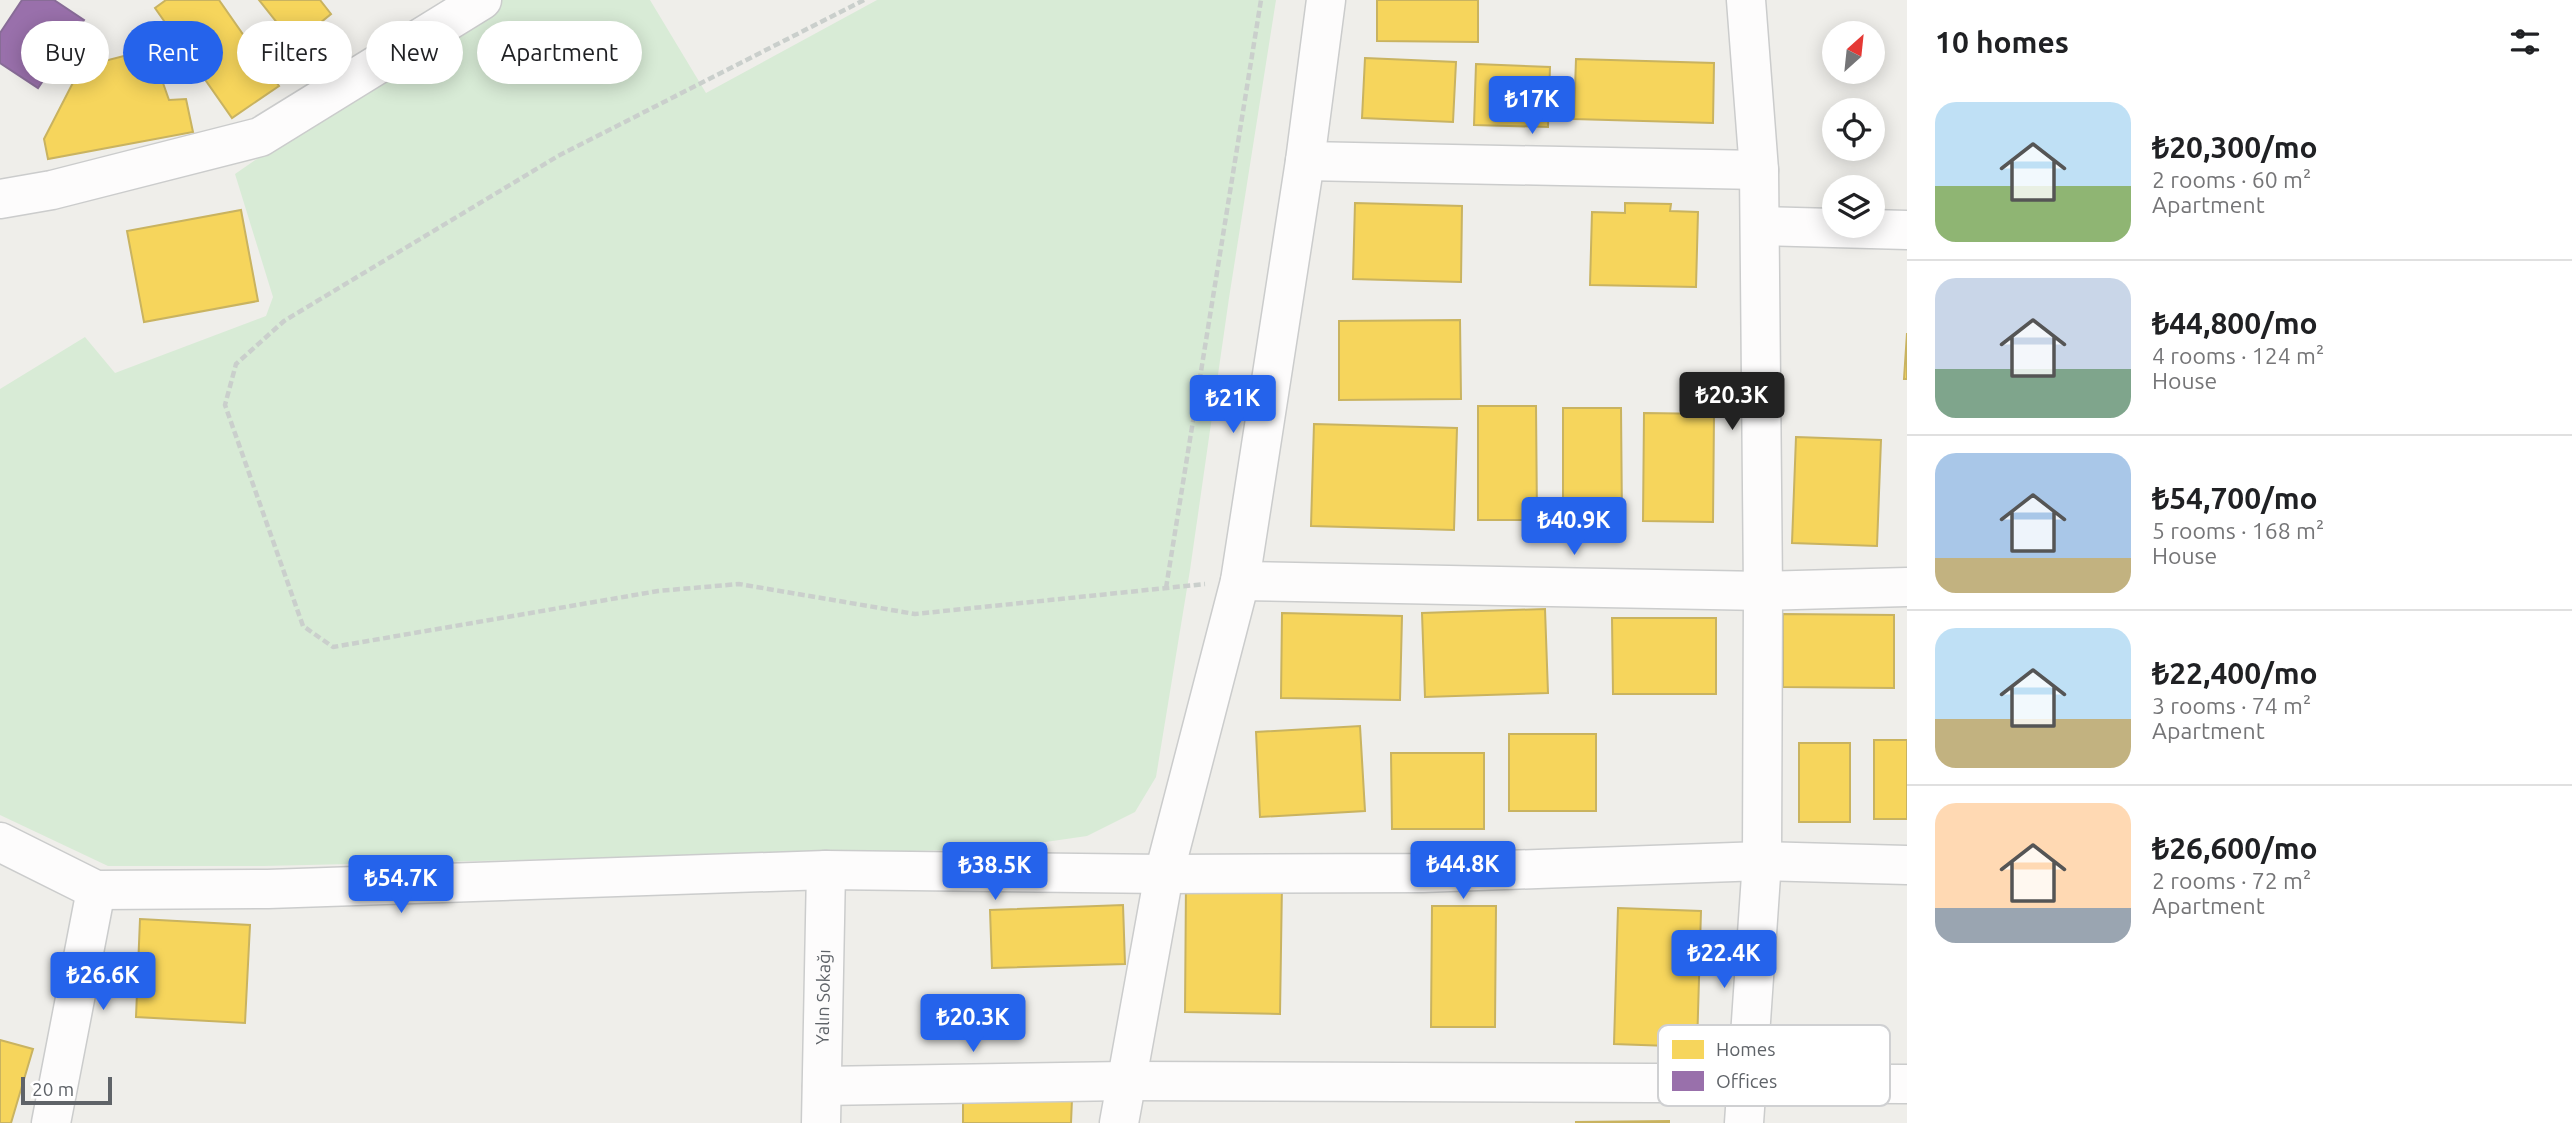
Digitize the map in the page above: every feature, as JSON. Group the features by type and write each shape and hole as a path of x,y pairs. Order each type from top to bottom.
{"street":[{"path":"0,199 52,190 260,137 482,0"},
{"path":"1119,1123 1164,874 1240,581 1305,162 1326,0"},
{"path":"1746,0 1759,170 1763,591 1762,862 1752,1025"},
{"path":"1305,162 1759,170"},
{"path":"1760,226 1907,230"},
{"path":"1240,581 1763,591 1907,587"},
{"path":"0,842 96,890 268,889 826,870 1164,874 1422,873 1762,862 1907,865"},
{"name":"Yalın Sokağı","path":"822,1105 826,870"},
{"path":"51,1123 96,890"},
{"path":"822,1105 1125,1082 1658,1084"}],"path":[{"path":"864,0 558,156 284,321 236,364 225,405 303,626 333,647 658,591 739,584 915,614 1240,581"},
{"path":"1166,588 1261,0"}],"green space":[{"path":"499,0 650,0 706,93 877,0 1276,0 1156,777 1135,812 1087,836 996,849 264,866 108,866 0,815 0,389 85,337 115,373 266,316 273,297 235,174 366,84 463,84 463,22"}],"building: Homes":[{"path":"166,0 219,0 237,26 237,84 279,86 232,118 208,84 223,84 223,21 164,21 155,8"},
{"path":"259,0 320,0 331,14 322,21 276,21"},
{"path":"1377,0 1478,0 1478,42 1377,41"},
{"path":"123,56 123,84 163,84 169,100 186,99 193,132 48,159 44,139 72,84 109,84 109,60"},
{"path":"1365,58 1456,62 1453,122 1362,118"},
{"path":"1576,59 1714,63 1713,123 1574,119"},
{"path":"1476,64 1550,67 1548,127 1474,125"},
{"path":"1355,203 1462,206 1461,282 1353,279"},
{"path":"1625,203 1671,204 1670,211 1698,212 1696,287 1590,285 1592,212 1625,213"},
{"path":"241,210 258,301 144,322 127,231"},
{"path":"1460,320 1461,399 1339,400 1339,321"},
{"path":"1907,333 1907,379 1904,379"},
{"path":"1478,406 1536,406 1537,520 1478,520"},
{"path":"1563,408 1621,408 1622,522 1563,522"},
{"path":"1644,413 1714,414 1713,522 1643,521"},
{"path":"1314,424 1457,428 1454,530 1311,526"},
{"path":"1796,437 1881,440 1877,546 1792,543"},
{"path":"1545,609 1548,693 1425,697 1422,613"},
{"path":"1282,613 1402,616 1400,700 1281,698"},
{"path":"1783,614 1894,615 1894,688 1783,687"},
{"path":"1612,618 1716,618 1716,694 1613,694"},
{"path":"1360,726 1365,811 1260,817 1256,732"},
{"path":"1509,734 1596,734 1596,811 1509,811"},
{"path":"1874,740 1907,740 1907,819 1874,819"},
{"path":"1799,743 1850,743 1850,822 1799,822"},
{"path":"1391,753 1484,753 1484,829 1392,829"},
{"path":"1186,881 1282,883 1280,1014 1185,1012"},
{"path":"1123,905 1125,964 992,968 990,910"},
{"path":"1432,906 1496,906 1495,1027 1431,1027"},
{"path":"1618,908 1701,911 1698,1025 1658,1025 1658,1046 1614,1044"},
{"path":"140,919 250,925 245,1023 136,1017"},
{"path":"0,1040 33,1049 11,1123 0,1123"},
{"path":"963,1096 1072,1099 1071,1123 963,1123"},
{"path":"1576,1122 1669,1123 1576,1123"}],"building: Offices":[{"path":"22,0 54,0 84,20 21,21 21,77 0,63 0,33"}]}
